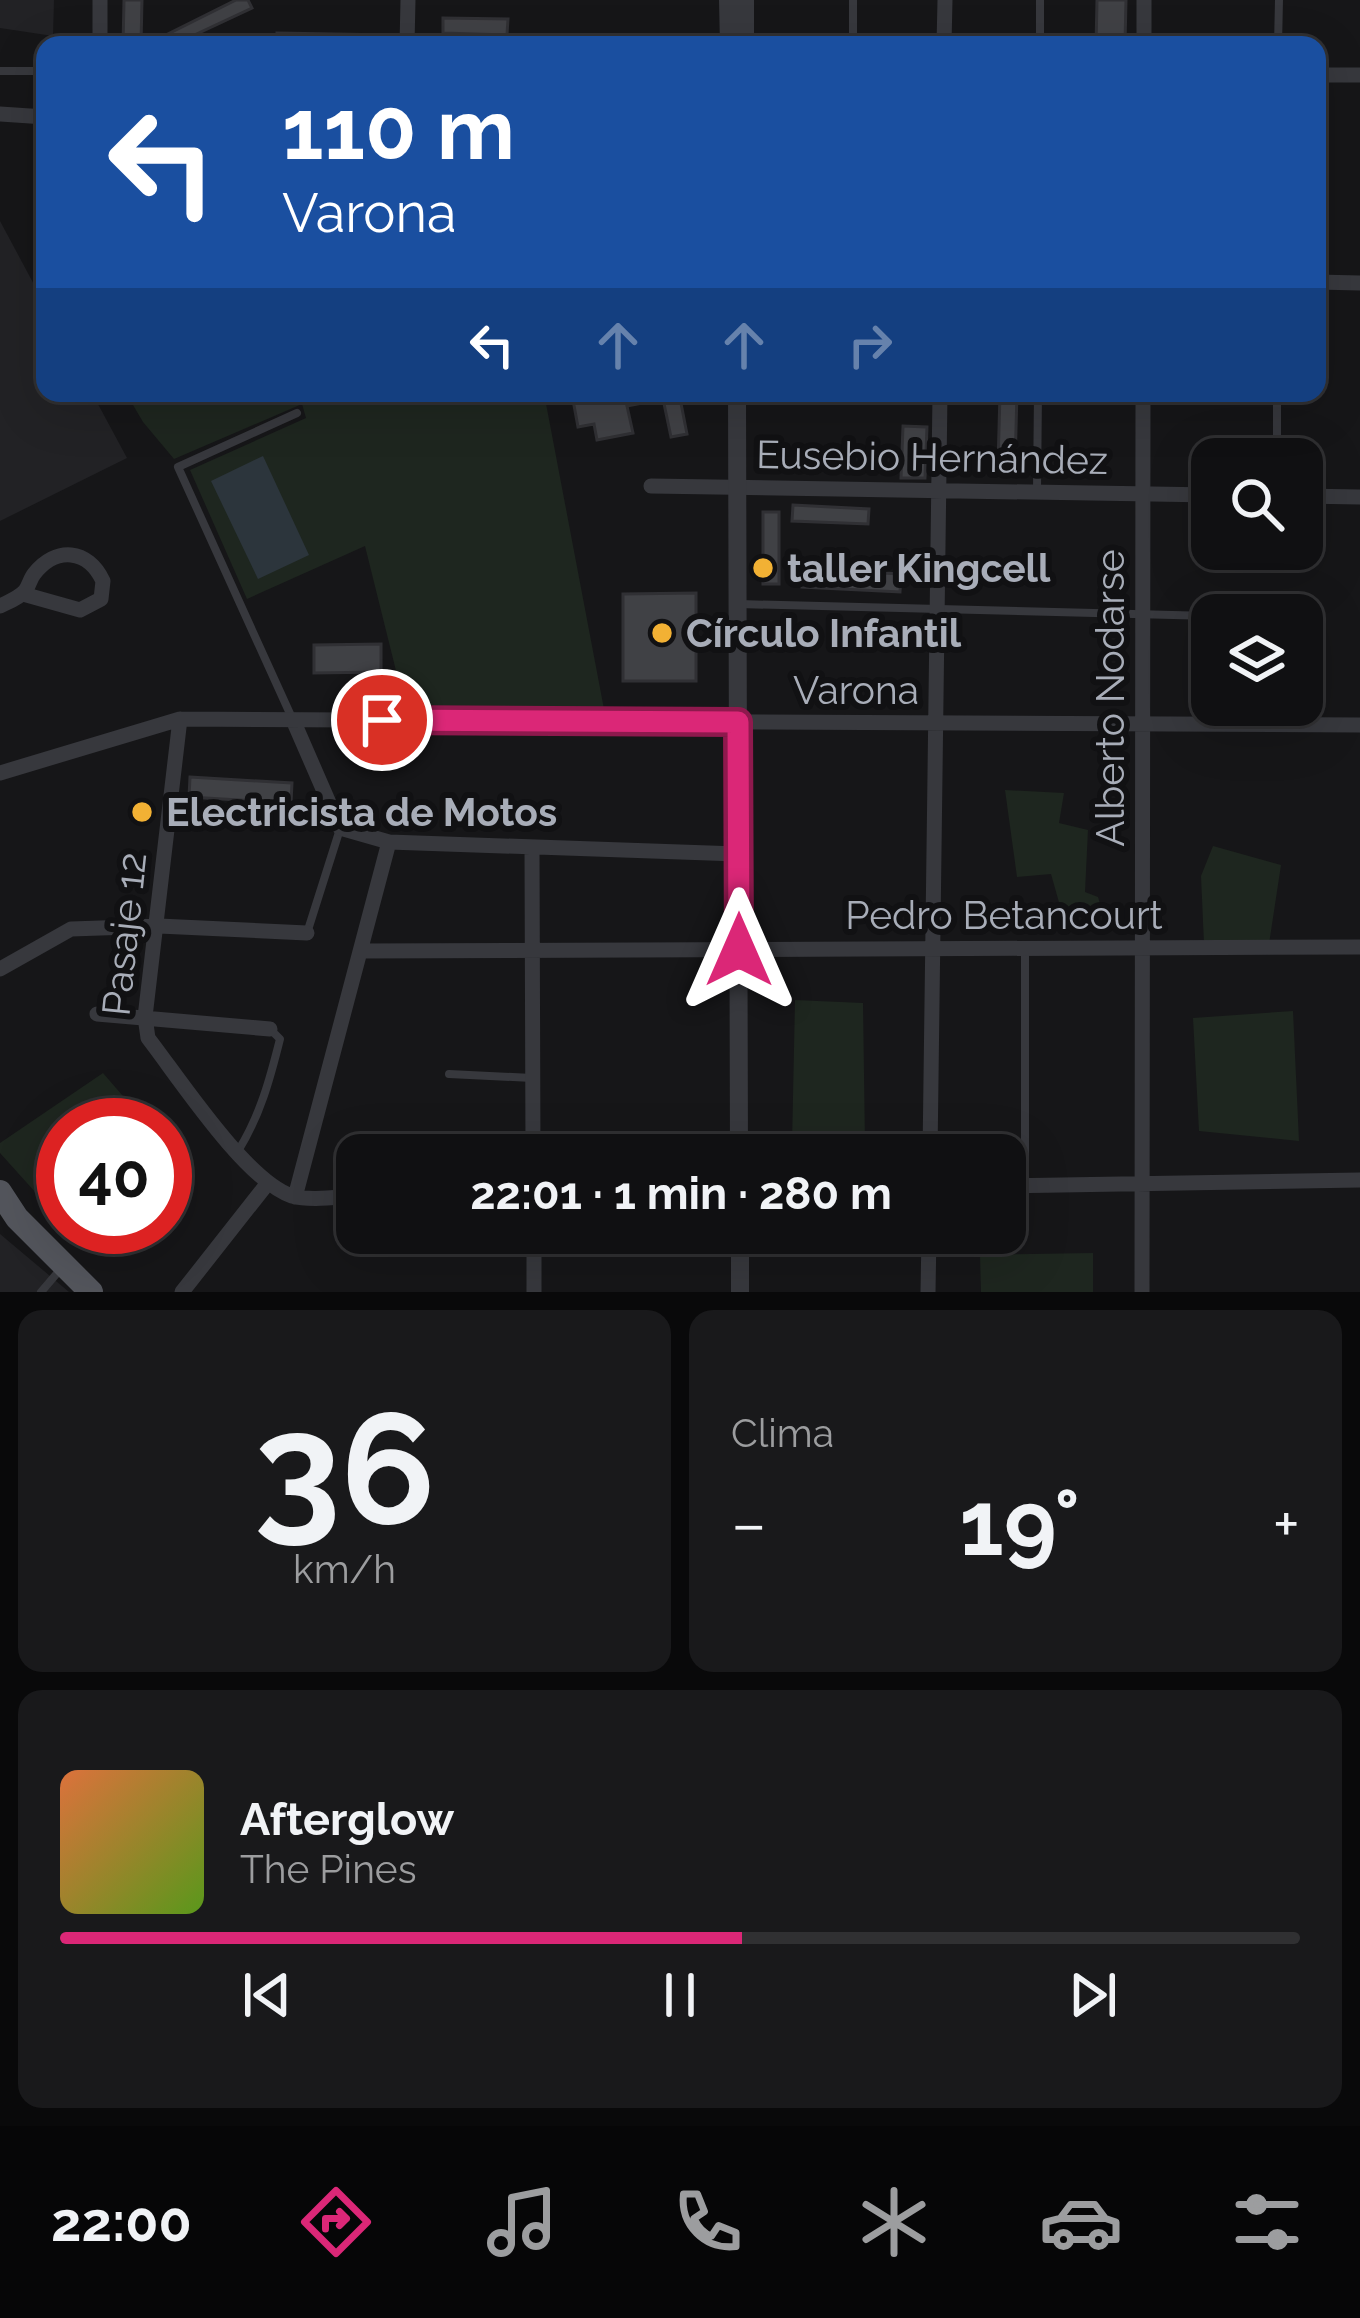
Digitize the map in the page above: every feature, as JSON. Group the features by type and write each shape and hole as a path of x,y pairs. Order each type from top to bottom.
{"main road":[{"path":"0,1192 17,1218 91,1292"}],"street":[{"path":"100,0 100,36"},
{"path":"407,36 408,0"},
{"path":"728,0 729,36"},
{"path":"745,0 745,36"},
{"path":"944,36 945,0"},
{"path":"1144,0 1144,36"},
{"path":"1326,75 1360,75"},
{"path":"0,114 36,117"},
{"path":"1326,282 1360,283"},
{"path":"737,402 740,1134"},
{"path":"929,1134 940,402"},
{"name":"Alberto Nodarse","path":"1142,1292 1143,402"},
{"name":"Eusebio Hernández","path":"651,486 1191,494"},
{"path":"1323,496 1360,497"},
{"path":"0,606 23,594 35,572 55,558 75,554 86,558 103,581 101,599 80,610 23,594"},
{"name":"Varona","path":"0,773 181,719 1360,725"},
{"name":"Pasaje 12","path":"181,719 145,1017 148,1038 237,1153 267,1184"},
{"path":"292,720 338,824 389,842 738,854"},
{"path":"295,1197 389,842"},
{"path":"532,849 533,1134"},
{"path":"0,969 71,929 158,926 307,933"},
{"name":"Pedro Betancourt","path":"361,951 1360,947"},
{"path":"98,1014 270,1030"},
{"path":"1026,1186 1360,1180"},
{"path":"182,1292 267,1184 295,1197 336,1196"},
{"path":"534,1254 534,1292"},
{"path":"740,1254 740,1292"},
{"path":"928,1254 928,1292"}],"lane":[{"path":"853,0 853,36"},
{"path":"1040,0 1040,36"},
{"path":"1278,36 1279,0"},
{"path":"0,71 36,71"},
{"path":"1037,492 1038,402"},
{"path":"1277,402 1277,438"},
{"path":"292,720 178,467 297,413"},
{"path":"737,604 1191,616"},
{"path":"307,933 338,824"},
{"path":"1025,948 1025,1134"},
{"path":"237,1153 255,1125 270,1082 280,1039 270,1030"},
{"path":"449,1074 533,1078"},
{"path":"41,1292 64,1265"}],"path":[{"path":"169,812 338,824"}],"shaded area":[{"path":"0,0 54,0 53,36 0,28"},
{"path":"0,221 36,288 36,402 97,402 127,458 0,521"},
{"path":"131,402 546,402 604,709 405,707 365,546 247,599 190,470 306,418 302,404 174,459"},
{"path":"263,456 309,555 258,579 211,481"},
{"path":"1005,790 1064,793 1059,823 1088,830 1085,892 1098,897 1104,917 1062,913 1051,874 1017,877"},
{"path":"1213,846 1281,865 1269,944 1204,944 1201,876"},
{"path":"795,1000 863,1003 865,1134 792,1134"},
{"path":"1293,1011 1299,1141 1199,1131 1193,1018"},
{"path":"103,1073 125,1098 66,1098"},
{"path":"36,1119 36,1193 0,1153 0,1143"},
{"path":"0,1234 69,1292 0,1292"},
{"path":"1093,1253 1093,1292 981,1292 980,1255"}],"building":[{"path":"124,0 142,0 141,36 123,36"},
{"path":"236,0 248,0 252,8 192,36 168,34"},
{"path":"1097,0 1126,0 1125,36 1096,36"},
{"path":"443,18 508,19 507,35 443,33"},
{"path":"277,33 389,35 389,36"},
{"path":"573,402 648,402 627,406 633,433 597,440 594,424 578,427"},
{"path":"664,402 681,402 687,434 671,437"},
{"path":"1000,402 1017,402 1015,466 998,465"},
{"path":"903,426 927,427 925,478 901,478"},
{"path":"793,505 869,509 868,524 792,521"},
{"path":"763,512 779,512 779,584 763,584"},
{"path":"803,569 901,574 900,592 802,587"},
{"path":"696,593 696,681 623,681 623,594"},
{"path":"381,644 381,672 314,673 314,645"},
{"path":"190,777 292,783 291,803 189,797"}],"place":[{"name":"taller Kingcell","path":"763,568"},
{"name":"Círculo Infantil","path":"662,633"},
{"name":"Electricista de Motos","path":"142,812"}],"route":[{"path":"382,720 738,722 739,950"}]}
